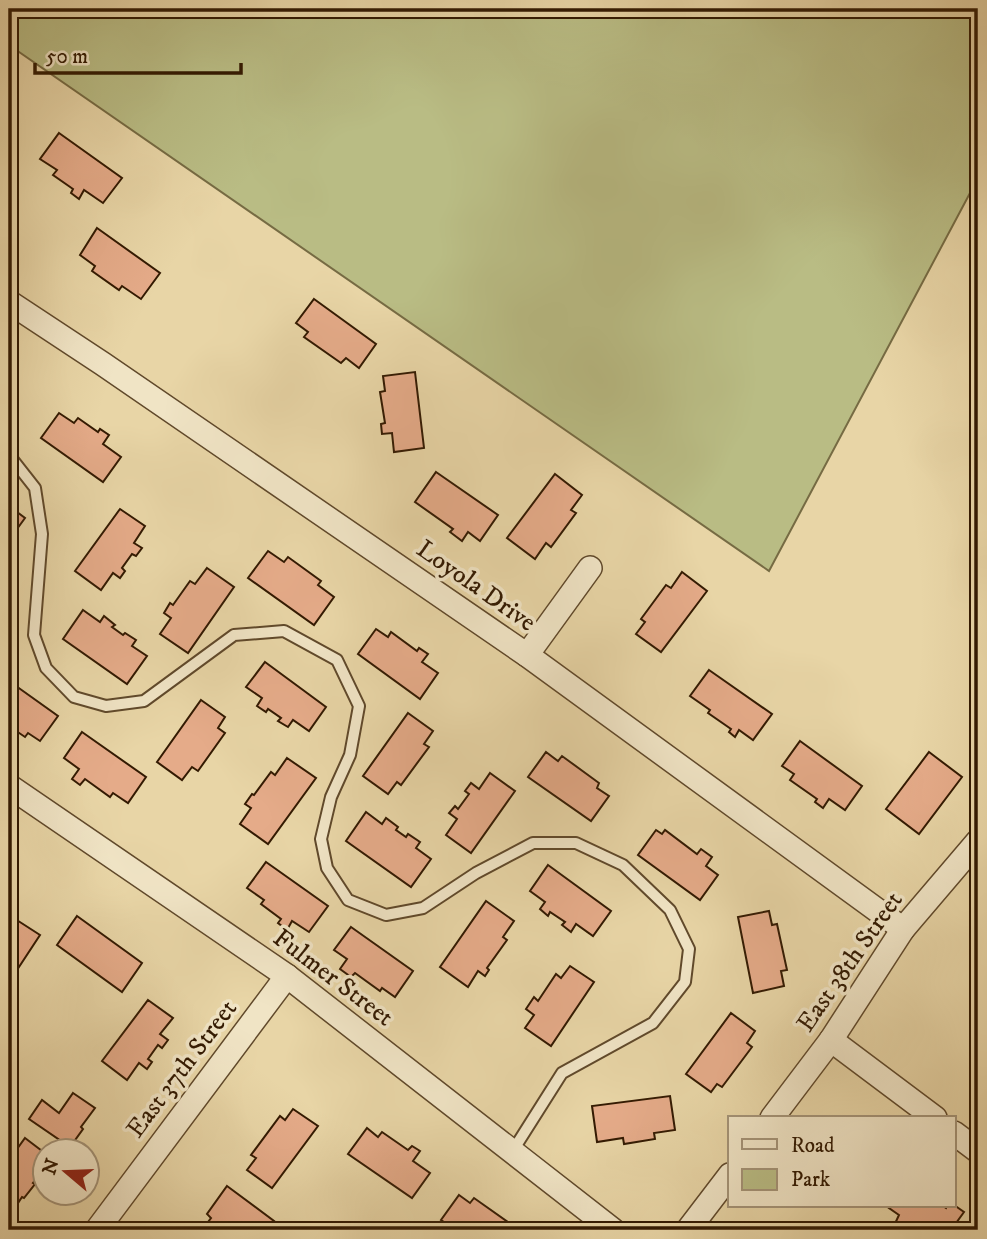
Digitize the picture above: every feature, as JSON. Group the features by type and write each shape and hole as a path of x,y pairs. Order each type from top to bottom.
{"street":[{"name":"Loyola Drive","path":"9,302 527,655 903,929"},
{"path":"527,655 590,568"},
{"name":"Fulmer Street","path":"9,786 287,976 613,1230"},
{"name":"East 38th Street","path":"774,1116 831,1040 903,929 978,841"},
{"name":"East 37th Street","path":"97,1230 287,976"},
{"path":"831,1040 932,1116"},
{"path":"956,1134 978,1151"},
{"path":"688,1230 728,1178"}],"lane":[{"path":"9,457 35,488 41,534 34,635 46,668 74,697 106,706 144,701 234,635 284,631 337,660 359,706 350,755 331,797 321,839 327,868 348,900 386,915 423,908 476,873 533,843 576,842 624,865 670,911 689,949 685,982 653,1023 562,1073 512,1152"}],"green space":[{"path":"9,9 978,9 978,178 769,571 9,45"}],"building":[{"path":"59,133 122,178 103,203 84,190 79,199 71,193 73,189 53,175 57,170 40,159"},
{"path":"97,228 160,273 141,299 122,286 119,290 92,271 95,266 80,255"},
{"path":"314,299 376,344 359,368 346,358 341,363 304,337 308,332 296,323"},
{"path":"415,372 424,448 394,452 392,433 382,434 381,424 385,423 380,392 385,391 383,376"},
{"path":"59,413 74,423 78,418 98,432 100,429 109,435 103,444 121,457 103,482 41,438"},
{"path":"436,472 498,515 480,541 468,532 462,541 450,532 453,529 415,502"},
{"path":"555,474 582,495 571,510 576,513 551,547 546,543 535,559 507,538"},
{"path":"9,506 25,518 9,540"},
{"path":"120,509 145,526 134,543 142,548 136,556 132,554 122,568 125,571 120,578 113,573 101,590 75,571"},
{"path":"268,551 284,562 288,557 321,581 318,585 334,597 314,625 248,578"},
{"path":"207,568 234,587 188,653 160,634 171,618 164,613 190,581 195,584"},
{"path":"682,572 707,591 661,652 636,634 645,622 641,619 666,585 671,588"},
{"path":"83,610 100,622 104,616 115,625 112,627 136,640 132,646 147,656 127,684 63,639"},
{"path":"376,629 388,637 391,632 417,651 419,648 428,654 422,662 438,673 420,699 358,654"},
{"path":"265,662 326,707 309,731 293,720 288,727 278,721 281,718 268,709 266,712 257,706 262,698 246,687"},
{"path":"709,670 772,714 753,740 739,730 735,737 729,732 731,729 690,696"},
{"path":"9,681 58,716 40,741 28,733 25,737 9,726"},
{"path":"201,700 225,717 218,728 225,733 198,771 192,767 182,780 157,762"},
{"path":"408,713 433,731 424,744 429,747 401,785 397,782 388,794 363,776"},
{"path":"82,732 146,777 128,803 113,793 110,797 85,779 80,785 72,779 79,769 64,758"},
{"path":"800,741 862,786 845,810 829,799 823,808 815,802 817,799 790,780 794,774 782,766"},
{"path":"546,752 558,761 562,756 599,783 597,788 609,796 591,821 528,777"},
{"path":"929,752 962,777 919,834 886,809"},
{"path":"287,758 316,778 268,844 240,824 251,808 245,804 252,794 254,795 271,772 275,775"},
{"path":"490,773 515,791 471,853 446,835 457,819 449,813 455,806 458,809 469,794 465,791 471,783 479,789"},
{"path":"366,812 382,824 386,818 398,827 396,830 420,842 416,848 431,859 411,887 346,841"},
{"path":"656,830 662,834 665,830 697,854 701,849 712,857 706,866 718,875 700,900 638,855"},
{"path":"266,862 328,906 309,932 292,921 287,930 278,923 281,919 261,904 264,900 247,888"},
{"path":"548,865 611,911 593,936 576,924 571,932 562,925 565,922 550,912 548,916 540,909 545,902 530,891"},
{"path":"486,901 514,921 503,937 507,940 487,968 489,970 485,976 478,971 468,987 440,967"},
{"path":"769,911 772,925 777,924 787,970 781,971 784,986 753,993 738,917"},
{"path":"9,915 40,935 15,973 9,968"},
{"path":"77,916 142,963 122,992 57,945"},
{"path":"351,927 413,971 395,997 382,988 380,991 355,973 351,977 340,969 347,959 334,950"},
{"path":"570,966 594,982 551,1046 525,1028 534,1015 526,1009 534,997 538,1001 556,974 561,978"},
{"path":"148,1000 173,1018 160,1034 168,1040 162,1048 158,1045 148,1059 152,1062 147,1069 139,1063 127,1080 102,1061"},
{"path":"731,1013 755,1031 747,1043 752,1047 722,1087 717,1084 711,1092 686,1074"},
{"path":"73,1093 95,1108 76,1138 57,1138 29,1119 42,1100 59,1113"},
{"path":"670,1096 675,1130 654,1133 655,1139 624,1144 623,1138 597,1142 592,1106"},
{"path":"293,1109 318,1126 272,1188 247,1170 256,1158 251,1155 280,1116 285,1120"},
{"path":"367,1128 378,1137 382,1132 408,1150 412,1146 420,1151 413,1161 430,1173 412,1198 348,1154"},
{"path":"25,1138 32,1143 32,1188 18,1203 9,1197 9,1142 17,1149"},
{"path":"227,1186 274,1221 267,1230 202,1230 211,1218 207,1214"},
{"path":"459,1195 470,1203 474,1198 512,1225 507,1230 456,1230 441,1220"},
{"path":"956,1206 964,1212 951,1230 892,1230 899,1215 889,1208"}]}
